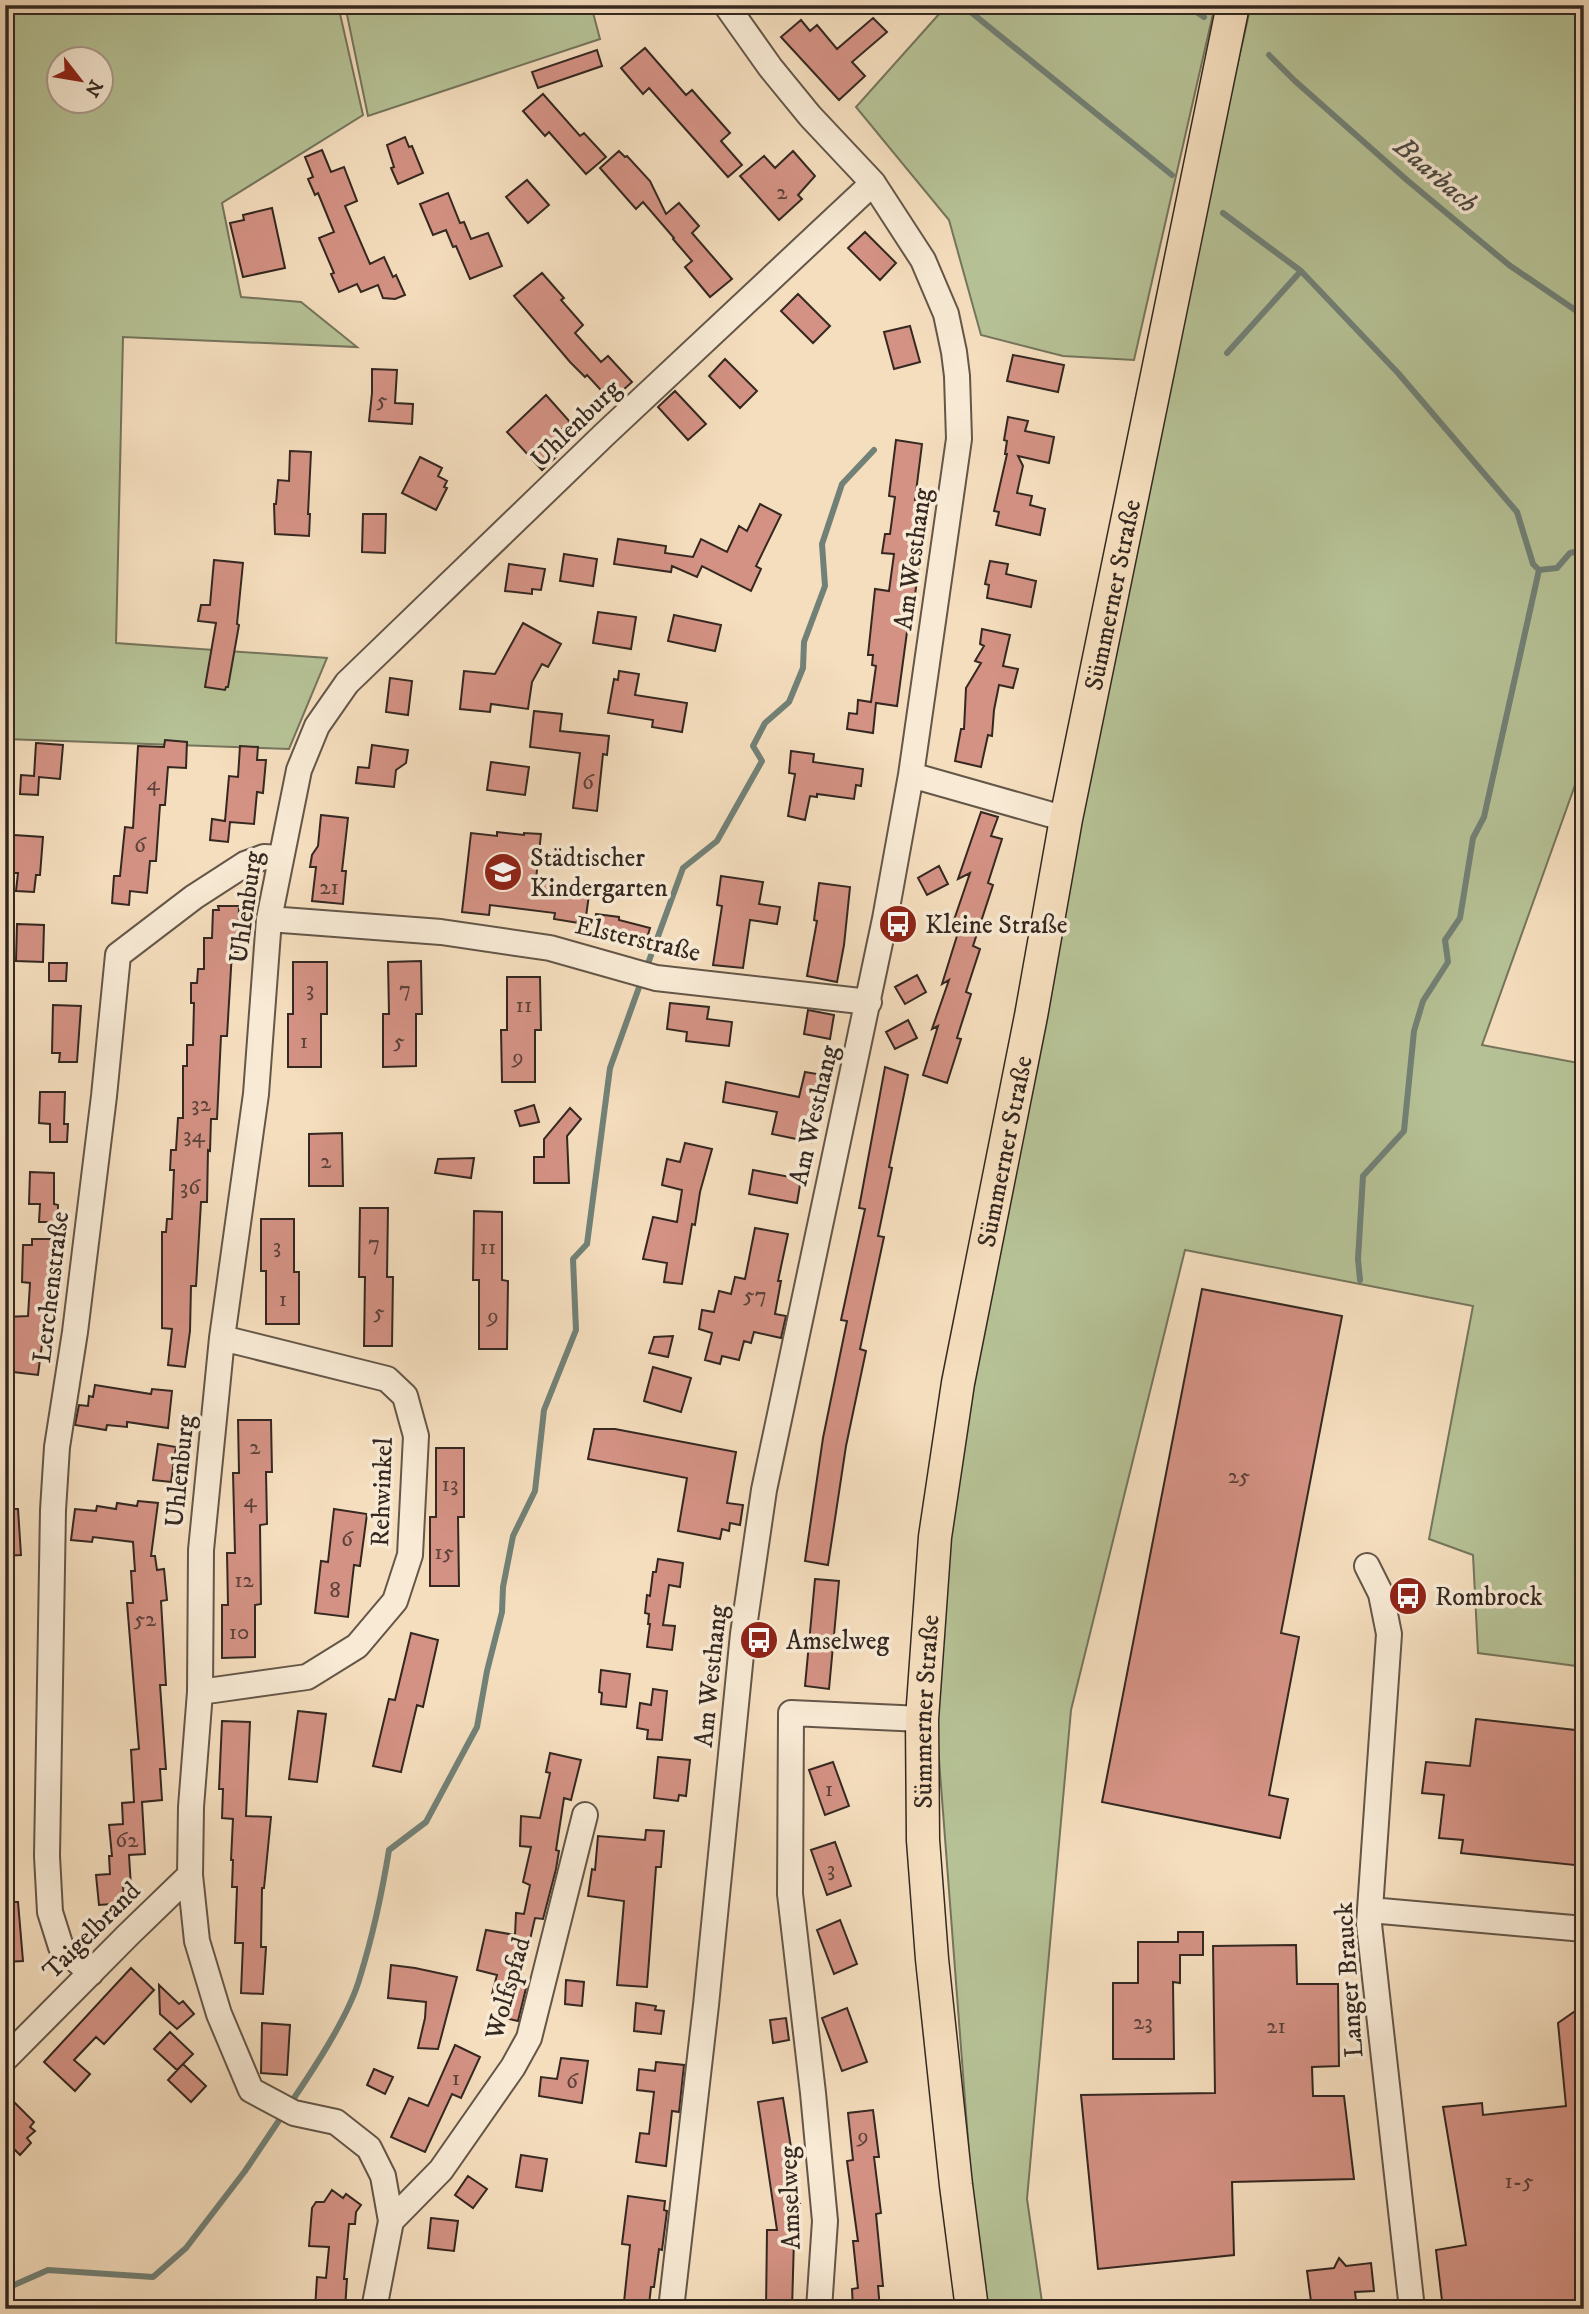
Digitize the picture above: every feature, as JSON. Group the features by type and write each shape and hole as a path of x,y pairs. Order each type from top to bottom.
{"main road":[{"name":"Sümmerner Straße","path":"972,2309 956,2185 923,1840 922,1719 934,1537 958,1383 1029,1030 1066,819 1233,5"}],"street":[{"name":"Am Westhang","path":"671,2309 706,2005 743,1634 764,1490 869,1002 911,775 958,439 957,376 948,322 933,280 915,245 873,183 810,116 726,5"},
{"name":"Uhlenburg","path":"391,2221 383,2176 369,2148 336,2122 294,2113 251,2090 219,2014 197,1941 190,1875 191,1807 200,1692 201,1550 222,1338 257,1094 269,919 299,770 317,726 347,683 605,434 873,183"},
{"path":"911,775 1066,819"},
{"name":"Lerchenstraße","path":"91,1973 61,1947 50,1912 47,1856 52,1523 57,1447 86,1243 118,955 194,897 245,864 264,857 280,858"},
{"name":"Elsterstraße","path":"269,919 441,932 550,948 656,978 869,1002"},
{"name":"Rehwinkel","path":"200,1692 307,1677 357,1646 395,1601 410,1555 416,1436 405,1396 387,1379 222,1338"},
{"name":"Langer Brauck","path":"1367,1566 1381,1594 1388,1634 1369,1924 1412,2309"},
{"name":"Amselweg","path":"818,2309 825,2221 790,1894 791,1713 922,1719"},
{"name":"Wolfspfad","path":"391,2221 441,2169 513,2067 528,2038 585,1815"},
{"name":"Taigelbrand","path":"5,2059 190,1875"},
{"path":"1370,1910 1584,1929"},
{"path":"374,2309 391,2221"}],"green space":[{"path":"5,5 338,5 363,115 222,203 241,297 301,302 357,347 123,337 116,643 327,658 289,749 5,739"},
{"path":"345,5 591,5 600,39 368,116"},
{"path":"930,5 1215,5 1134,360 1063,356 981,335 949,220 856,107 940,13"},
{"path":"1251,5 1584,5 1584,760 1482,1045 1584,1064 1584,1667 1478,1653 1473,1555 1429,1539 1473,1306 1185,1250 1071,1710 1027,2199 1043,2309 987,2309 972,2192 936,1720 945,1541 1016,1141 1210,185"}],"building":[{"path":"873,18 887,32 852,62 865,76 839,100 781,37 801,20 810,31 817,25 837,49"},
{"path":"645,48 686,95 692,90 730,133 721,141 742,165 728,177 649,88 643,94 621,68"},
{"path":"597,50 602,66 538,88 532,72"},
{"path":"543,94 580,136 584,133 606,157 586,174 549,132 545,136 523,111"},
{"path":"405,137 409,147 412,146 423,173 398,184 391,168 394,167 387,145"},
{"path":"322,150 331,172 344,167 357,201 345,206 370,264 384,257 405,295 395,299 383,298 378,285 361,292 357,284 339,292 319,238 334,232 318,193 315,195 308,179 313,177 305,157"},
{"path":"619,151 650,181 666,214 679,203 699,226 692,233 732,279 710,297 685,267 692,261 674,238 643,202 636,209 600,168"},
{"path":"793,151 815,176 798,195 802,199 779,220 740,176 764,156 775,168"},
{"path":"527,180 549,205 528,223 506,197"},
{"path":"448,193 460,223 464,222 471,239 488,233 502,266 470,279 446,230 433,235 420,204"},
{"path":"272,208 285,268 243,277 230,223 244,220 243,215"},
{"path":"865,232 896,263 880,280 848,248"},
{"path":"542,273 583,325 575,333 601,362 608,356 632,382 611,401 587,375 585,377 570,362 514,296"},
{"path":"798,294 830,326 813,343 781,311"},
{"path":"910,326 920,362 894,369 884,332"},
{"path":"1013,355 1064,365 1058,392 1007,381"},
{"path":"725,359 757,391 740,408 709,376"},
{"path":"372,369 397,370 395,403 413,404 412,424 369,421"},
{"path":"675,391 706,424 688,440 658,407"},
{"path":"546,395 570,422 558,433 561,436 549,448 557,456 542,470 507,432"},
{"path":"1008,417 1028,421 1025,431 1054,437 1049,463 1018,456 1023,466 1017,493 1032,496 1030,505 1045,509 1040,535 996,525 999,512 994,511 1007,454 1007,441 1004,440"},
{"path":"896,440 922,444 915,500 921,501 913,556 920,557 915,595 912,595 897,706 876,703 873,733 847,729 849,713 857,714 858,700 871,702 876,666 872,665 873,655 868,655 875,589 889,591 894,554 882,553 885,534 890,534 895,497 889,496"},
{"path":"290,451 311,452 309,536 275,534 274,504 278,480 289,481"},
{"path":"420,457 442,468 438,476 447,481 444,487 447,488 436,510 402,493"},
{"path":"760,504 781,515 756,566 761,569 751,591 702,566 697,577 672,566 671,572 614,564 618,539 666,546 665,553 693,557 701,539 727,552 739,526 747,531"},
{"path":"363,514 386,514 385,553 362,552"},
{"path":"564,554 597,559 593,586 560,581"},
{"path":"214,560 243,563 239,625 228,687 225,690 205,687 216,623 198,621 201,605 210,605"},
{"path":"990,561 1008,564 1006,574 1036,581 1031,607 987,598 989,585 985,584"},
{"path":"509,564 545,569 541,590 532,589 532,594 505,591"},
{"path":"598,612 636,617 631,649 593,643"},
{"path":"674,615 721,625 715,651 668,641"},
{"path":"523,623 561,644 548,667 542,664 532,682 528,709 491,704 490,712 460,709 464,671 495,674"},
{"path":"982,629 1010,635 1003,666 1018,669 1013,688 999,685 992,736 988,735 981,767 955,761 961,729 964,729 966,688 981,663 975,661 984,646 980,644"},
{"path":"619,671 639,674 635,695 687,703 682,732 652,727 653,720 608,713 614,679 618,680"},
{"path":"390,678 412,681 408,715 386,712"},
{"path":"534,711 562,714 560,731 609,736 607,755 603,754 597,811 573,808 580,753 530,747"},
{"path":"165,740 187,742 186,768 168,767 165,805 160,805 156,861 150,861 147,893 130,891 129,905 112,903 114,876 120,876 125,827 133,828 138,746 164,747"},
{"path":"36,743 63,745 60,779 39,777 38,795 20,794 21,775 34,776"},
{"path":"372,745 408,750 406,763 396,770 394,787 356,783 358,767 369,768"},
{"path":"240,746 258,747 257,760 266,760 263,793 257,792 254,824 230,822 228,842 210,840 212,819 225,821 229,776 238,777"},
{"path":"791,751 814,754 813,762 863,769 861,786 856,785 854,799 817,794 817,797 810,796 805,820 788,816 795,774 789,773"},
{"path":"491,762 529,767 525,795 487,790"},
{"path":"981,812 998,817 991,836 1002,839 988,883 993,885 973,946 980,949 966,992 971,994 947,1083 923,1075 938,1026 932,1029 949,980 942,984 961,923 954,920 970,873 958,879"},
{"path":"321,815 348,818 342,871 346,871 343,904 312,901 316,867 310,867 312,855 318,846"},
{"name":"Städtischer Kindergarten","path":"497,832 541,834 536,879 590,887 585,924 554,919 555,913 490,905 489,915 462,912 471,833 497,836"},
{"path":"14,835 43,837 40,875 36,875 34,892 16,891 18,873 12,873"},
{"path":"939,866 948,884 927,895 918,878"},
{"path":"721,876 763,882 759,904 780,907 777,924 750,920 743,968 713,965 722,906 717,905"},
{"path":"819,883 850,887 837,982 807,976 817,921 814,920"},
{"path":"218,906 239,906 238,952 232,952 227,1036 221,1036 217,1119 211,1119 207,1202 201,1202 196,1286 191,1286 190,1331 185,1367 168,1365 172,1329 162,1328 162,1232 166,1232 167,1219 172,1219 174,1170 170,1170 171,1150 176,1150 178,1118 183,1118 183,1066 187,1066 187,1045 193,1045 194,1003 191,1003 191,983 197,983 198,969 204,969 204,938 212,938 213,910 219,910"},
{"path":"596,914 619,917 619,920 650,928 645,945 593,935"},
{"path":"17,924 44,925 43,962 16,961"},
{"path":"421,961 422,1014 416,1014 416,1066 383,1067 383,1014 389,1014 388,962"},
{"path":"293,962 327,962 327,1014 321,1014 321,1067 288,1067 288,1014 293,1014"},
{"path":"49,963 67,963 66,981 49,981"},
{"path":"917,975 926,992 905,1004 895,987"},
{"path":"507,977 540,977 541,1030 535,1030 535,1082 502,1082 501,1030 507,1030"},
{"path":"670,1003 709,1007 707,1019 732,1022 729,1046 686,1041 687,1032 667,1029"},
{"path":"53,1005 81,1006 77,1062 59,1062 60,1053 52,1053"},
{"path":"808,1010 834,1015 830,1039 804,1034"},
{"path":"908,1020 917,1038 895,1049 886,1032"},
{"path":"885,1067 908,1075 889,1167 892,1168 878,1236 884,1237 860,1349 866,1351 846,1446 828,1565 805,1561 823,1438 847,1321 841,1320 865,1209 859,1208"},
{"path":"805,1072 823,1075 811,1142 772,1134 777,1112 723,1102 726,1082 799,1097"},
{"path":"40,1092 65,1092 64,1124 68,1124 67,1142 50,1142 50,1124 39,1123"},
{"path":"534,1105 539,1122 520,1126 515,1111"},
{"path":"570,1108 581,1119 567,1136 569,1183 534,1183 534,1157 544,1157 544,1139"},
{"path":"342,1133 343,1186 309,1186 309,1134"},
{"path":"685,1143 712,1149 700,1192 695,1225 692,1224 682,1284 664,1282 667,1263 643,1259 653,1217 677,1222 682,1190 662,1185 667,1159 680,1162"},
{"path":"474,1158 471,1178 435,1173 438,1159"},
{"path":"753,1170 801,1179 797,1203 749,1194"},
{"path":"30,1172 54,1173 54,1204 58,1205 58,1222 39,1222 40,1204 29,1204"},
{"path":"360,1208 388,1208 387,1277 393,1277 392,1346 364,1346 365,1277 359,1277"},
{"path":"474,1211 502,1212 502,1280 508,1281 507,1349 479,1349 479,1280 473,1280"},
{"path":"261,1219 294,1219 294,1272 299,1272 299,1324 266,1324 266,1271 261,1271"},
{"path":"755,1228 788,1234 778,1281 781,1281 775,1314 786,1316 781,1338 754,1332 751,1343 744,1341 739,1360 722,1356 720,1364 705,1360 712,1333 699,1329 702,1310 714,1312 719,1291 731,1294 735,1277 745,1279"},
{"path":"32,1239 51,1239 50,1283 38,1375 5,1371 5,1317 28,1316 30,1283 22,1282 23,1245 32,1245"},
{"path":"1202,1289 1342,1316 1281,1633 1299,1637 1269,1795 1288,1799 1280,1838 1102,1802"},
{"path":"673,1336 668,1357 649,1353 654,1337"},
{"path":"653,1367 691,1378 681,1412 644,1401"},
{"path":"95,1385 151,1394 152,1389 172,1391 168,1428 127,1422 127,1427 107,1425 106,1430 75,1425 79,1405 88,1406 89,1396 93,1397"},
{"path":"238,1420 271,1420 272,1472 266,1472 267,1524 260,1525 261,1604 255,1605 255,1657 222,1658 222,1605 228,1605 227,1553 235,1553 233,1473 239,1473"},
{"path":"594,1429 615,1429 736,1452 727,1503 743,1505 740,1525 730,1523 729,1531 722,1529 720,1539 678,1531 687,1478 588,1459"},
{"path":"158,1444 176,1447 171,1482 153,1480"},
{"path":"436,1448 464,1448 464,1517 458,1517 459,1586 430,1586 430,1517 436,1517"},
{"path":"138,1501 158,1503 151,1556 155,1556 157,1570 164,1569 167,1600 161,1601 166,1685 160,1685 166,1769 160,1769 162,1800 142,1802 145,1854 129,1855 131,1887 123,1887 125,1903 99,1905 96,1875 110,1874 109,1856 112,1856 109,1825 123,1824 122,1803 134,1802 131,1750 139,1749 127,1603 133,1603 133,1542 93,1537 92,1542 71,1540 75,1509 96,1511 97,1506 116,1509 117,1503 137,1506"},
{"path":"5,1509 18,1509 21,1555 5,1556"},
{"path":"334,1509 367,1514 360,1566 354,1565 348,1617 315,1613 321,1561 328,1562"},
{"path":"658,1559 683,1563 680,1587 669,1585 663,1625 675,1626 672,1650 647,1647 650,1624 649,1614 645,1613 647,1595 650,1596 653,1572 656,1572"},
{"path":"815,1579 839,1581 829,1689 805,1686"},
{"path":"411,1633 438,1640 423,1707 417,1705 401,1772 373,1766 389,1699 395,1700"},
{"path":"601,1670 630,1674 626,1707 601,1704"},
{"path":"653,1689 667,1691 662,1740 647,1739 648,1730 637,1728 640,1703 651,1705"},
{"path":"298,1711 326,1714 317,1782 289,1779"},
{"path":"1476,1719 1584,1731 1584,1866 1461,1853 1463,1840 1439,1838 1444,1795 1422,1793 1426,1762 1470,1766"},
{"path":"222,1721 250,1722 246,1816 271,1817 262,1888 261,1947 266,1947 263,1994 241,1993 243,1943 235,1943 237,1887 232,1887 233,1819 222,1818 223,1789 219,1789"},
{"path":"550,1753 581,1760 571,1800 564,1798 556,1850 559,1851 556,1869 543,1919 535,1918 520,1983 527,1984 518,2021 496,2016 500,2000 491,1998 497,1975 477,1970 486,1930 515,1935 516,1913 524,1914 530,1885 523,1882 531,1847 520,1846 521,1816 540,1818 550,1773 546,1772"},
{"path":"658,1757 690,1760 686,1796 679,1795 678,1801 654,1798"},
{"path":"833,1762 849,1806 825,1815 809,1770"},
{"path":"646,1830 664,1831 661,1867 656,1867 647,1987 617,1985 624,1901 588,1896 592,1869 595,1870 598,1836 645,1840"},
{"path":"835,1842 851,1886 827,1895 811,1850"},
{"path":"5,1902 18,1902 23,1961 5,1962"},
{"path":"840,1920 857,1964 834,1974 817,1930"},
{"path":"1178,1932 1203,1932 1203,1955 1180,1955 1180,1983 1173,1982 1174,2059 1113,2059 1113,1983 1138,1983 1138,1942 1178,1942"},
{"path":"1296,1945 1297,1984 1338,1984 1339,2066 1312,2067 1313,2096 1344,2096 1354,2179 1232,2182 1234,2255 1098,2269 1081,2095 1215,2093 1213,1946"},
{"path":"391,1965 457,1977 438,2049 418,2048 426,2002 388,1998"},
{"path":"131,1968 154,1990 104,2044 96,2037 74,2060 90,2074 75,2091 44,2062"},
{"path":"566,1980 584,1982 582,2006 565,2004"},
{"path":"159,1985 179,2004 183,2001 194,2014 177,2029 160,2014"},
{"path":"636,2003 656,2006 655,2010 664,2011 661,2034 634,2031"},
{"path":"1584,2005 1584,2309 1443,2309 1436,2250 1466,2245 1443,2107 1482,2103 1483,2115 1566,2106 1558,2023"},
{"path":"847,2008 867,2062 842,2071 822,2018"},
{"path":"786,2018 789,2040 773,2043 770,2020"},
{"path":"262,2023 290,2025 287,2075 261,2073"},
{"path":"170,2032 193,2054 177,2070 154,2049"},
{"path":"455,2045 480,2057 461,2098 452,2094 425,2152 391,2137 409,2098 428,2106"},
{"path":"561,2058 588,2061 582,2103 539,2096 541,2077 557,2079"},
{"path":"656,2062 684,2065 679,2112 672,2111 666,2166 636,2162 640,2133 649,2134 654,2092 637,2090 639,2069 655,2071"},
{"path":"183,2064 206,2086 191,2102 168,2080"},
{"path":"374,2069 393,2077 385,2094 367,2085"},
{"path":"5,2093 34,2122 30,2127 35,2131 27,2138 31,2143 20,2155 5,2140"},
{"path":"783,2098 800,2203 795,2204 792,2309 766,2309 767,2230 777,2230 758,2102"},
{"path":"873,2110 879,2157 874,2157 881,2213 876,2214 883,2286 878,2286 880,2309 853,2309 852,2289 858,2288 853,2241 858,2241 847,2161 853,2160 848,2113"},
{"path":"521,2155 547,2159 542,2191 516,2187"},
{"path":"468,2176 487,2189 473,2208 455,2195"},
{"path":"332,2190 343,2198 346,2194 361,2205 356,2212 355,2224 349,2224 344,2279 347,2279 345,2309 315,2309 317,2277 326,2278 329,2247 309,2246 312,2208 316,2202 324,2202"},
{"path":"628,2196 665,2201 664,2210 667,2211 662,2250 659,2249 649,2305 624,2302 630,2245 622,2244"},
{"path":"431,2218 458,2221 454,2251 428,2248"},
{"path":"1339,2258 1346,2266 1371,2263 1374,2291 1355,2292 1357,2309 1312,2309 1307,2271 1334,2268"}],"waterway":[{"path":"962,5 1172,175"},
{"name":"Baarbach","path":"1186,5 1204,17"},
{"name":"Baarbach","path":"1269,55 1408,181 1509,265 1584,316"},
{"path":"1223,213 1301,271 1398,373 1517,512 1533,564 1539,570 1557,568 1570,553 1584,550"},
{"path":"1227,353 1301,271"},
{"path":"646,969 683,868 717,841 762,761 753,746 765,723 789,702 803,668 804,642 825,586 822,544 842,484 874,450"},
{"path":"1360,1280 1358,1259 1363,1176 1404,1131 1414,1031 1423,1001 1448,962 1445,940 1460,918 1473,838 1484,817 1539,570"},
{"path":"290,2104 330,2042 355,1992 373,1930 389,1850 426,1822 477,1727 487,1671 502,1612 503,1587 513,1536 535,1491 544,1410 576,1330 573,1259 587,1244 610,1068 642,979"},
{"path":"5,2289 48,2270 153,2277 186,2248 245,2171 284,2113"}],"place":[{"name":"Städtischer Kindergarten","path":"503,872"},
{"name":"Kleine Straße","path":"898,924"},
{"name":"Rombrock","path":"1408,1596"},
{"name":"Amselweg","path":"759,1640"}]}
